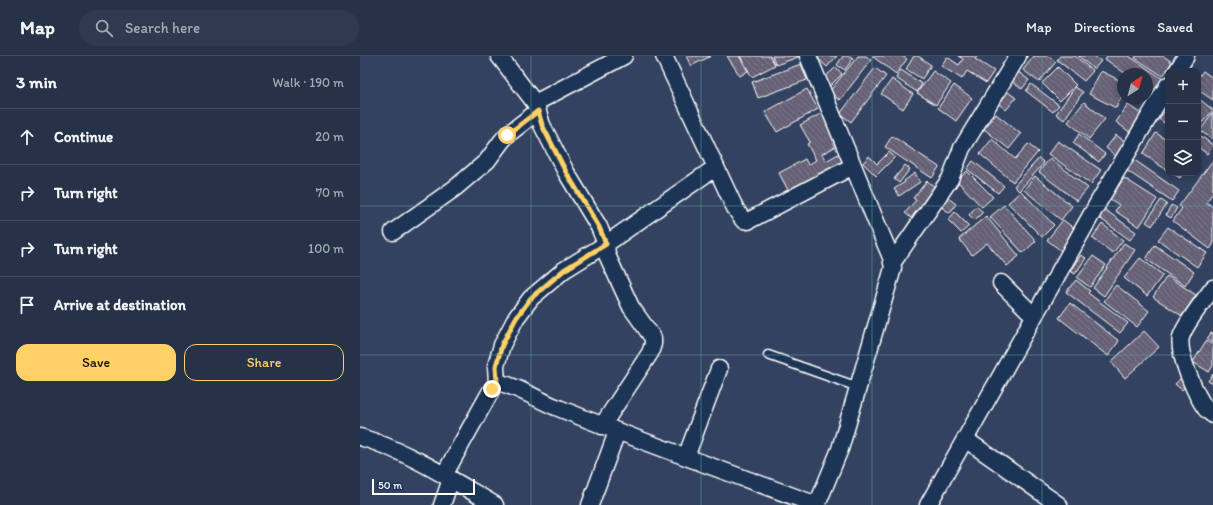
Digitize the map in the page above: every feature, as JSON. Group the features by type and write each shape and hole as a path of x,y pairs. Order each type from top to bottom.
{"street":[{"path":"499,56 536,107 542,125 566,172 599,227 606,244 607,255 631,307 653,338 653,344 646,359 602,426"},
{"path":"393,232 455,188 487,162 507,135 536,107 624,56"},
{"path":"664,56 735,208 744,220 748,221 853,166"},
{"path":"497,383 512,387 546,403 617,432 817,505 840,449 893,268 893,262 808,56"},
{"path":"893,262 950,179 962,148 1018,56"},
{"path":"928,505 1099,201 1165,90"},
{"path":"442,505 448,477 488,396 497,383 496,366 502,345 516,318 531,298 564,270 606,244 716,167"},
{"path":"1001,283 1034,316"},
{"path":"1213,288 1184,329 1181,339 1181,350 1194,390 1206,410 1213,415"},
{"path":"686,457 719,368"},
{"path":"590,505 617,432"},
{"path":"360,437 406,455 448,477 495,505"},
{"path":"965,439 1059,505"}],"lane":[{"path":"768,355 858,387"}],"building":[{"path":"686,56 711,56 691,66"},
{"path":"727,56 739,56 748,71 740,76"},
{"path":"740,56 770,56 775,65 752,77"},
{"path":"772,56 801,56 776,65"},
{"path":"815,56 837,56 827,67"},
{"path":"843,56 850,56 853,58 845,70 837,65"},
{"path":"858,56 866,56 871,60 840,100 829,92"},
{"path":"872,56 902,56 907,59 896,74"},
{"path":"914,56 918,56 931,65 922,79 906,69"},
{"path":"958,56 975,56 977,57 975,59 994,71 986,83 967,71 962,79 941,66 947,57 959,65 963,59"},
{"path":"1034,56 1048,56 1056,62 1039,82 1023,70"},
{"path":"1060,56 1075,56 1093,71 1084,81 1057,60"},
{"path":"1078,56 1094,56 1101,61 1094,69"},
{"path":"1107,56 1129,56 1147,68 1118,68 1105,59"},
{"path":"1136,56 1163,56 1172,62 1168,68 1165,68 1163,76 1153,70 1153,68 1135,58"},
{"path":"801,64 807,80 758,98 752,82"},
{"path":"836,67 842,74 830,86 823,79"},
{"path":"1058,67 1076,85 1060,101 1042,83"},
{"path":"875,68 886,76 851,122 840,114"},
{"path":"901,70 922,84 917,92 896,78"},
{"path":"933,71 951,83 936,105 917,93"},
{"path":"1017,71 1029,80 1022,89 1010,80"},
{"path":"1101,71 1117,79 1118,104 1116,108 1089,94"},
{"path":"1203,71 1213,78 1213,100 1201,92 1201,74"},
{"path":"1153,72 1163,79 1153,93"},
{"path":"892,79 913,94 903,109 881,94"},
{"path":"1031,84 1059,105 1053,112 1026,91"},
{"path":"954,85 972,98 956,121 938,108"},
{"path":"1075,87 1083,92 1064,120 1056,114"},
{"path":"807,89 818,109 777,132 765,112"},
{"path":"1008,92 1016,98 1006,110 999,104"},
{"path":"1201,100 1213,110 1201,124"},
{"path":"1084,102 1105,119 1089,139 1068,122"},
{"path":"1128,105 1143,115 1131,133 1116,122"},
{"path":"1165,110 1165,124 1159,119"},
{"path":"1213,112 1213,139 1201,132"},
{"path":"822,113 840,144 822,154 826,161 840,153 846,163 790,194 779,173 805,159 808,165 816,160 807,144 810,142 800,125"},
{"path":"996,114 1021,134 1009,149 984,129"},
{"path":"1156,133 1165,139 1165,169 1143,154"},
{"path":"1079,134 1105,154 1099,162 1073,143"},
{"path":"1116,135 1126,142 1116,156 1106,148"},
{"path":"892,136 939,167 932,178 885,147"},
{"path":"1201,136 1213,145 1207,154 1201,149"},
{"path":"992,139 1015,159 1028,144 1038,152 1013,182 980,154"},
{"path":"1058,141 1101,170 1091,184 1048,154"},
{"path":"889,152 895,157 876,176 863,163 869,156 877,164"},
{"path":"1039,158 1044,163 1019,191 1014,186"},
{"path":"1050,158 1088,188 1077,201 1039,172"},
{"path":"1133,159 1179,191 1172,201 1126,170"},
{"path":"1213,160 1213,193 1206,202 1213,207 1213,245 1210,249 1173,221 1182,208 1179,206"},
{"path":"973,161 1004,186 998,193 967,169"},
{"path":"905,165 910,169 899,183 894,179"},
{"path":"967,171 993,197 982,207 957,181"},
{"path":"915,173 920,182 899,196 894,189"},
{"path":"1035,176 1072,206 1061,220 1024,190"},
{"path":"1124,178 1157,199 1139,227 1115,211 1119,205 1110,199"},
{"path":"927,181 935,187 911,218 905,213 916,200 913,198"},
{"path":"1021,191 1054,225 1042,237 1008,203"},
{"path":"947,197 956,204 950,213 940,206"},
{"path":"1161,200 1167,204 1152,226 1146,222"},
{"path":"1004,205 1036,241 1023,253 990,217"},
{"path":"1171,205 1177,208 1171,218 1166,215"},
{"path":"976,206 983,212 975,220 969,215"},
{"path":"1104,209 1136,232 1130,240 1098,217"},
{"path":"955,212 969,226 961,233 948,220"},
{"path":"986,216 1019,256 1007,266 987,243 972,255 959,239"},
{"path":"1063,220 1080,233 1064,253 1047,240"},
{"path":"1102,224 1123,240 1113,253 1092,238"},
{"path":"1168,227 1207,253 1197,267 1158,240"},
{"path":"1124,243 1135,250 1104,296 1093,288"},
{"path":"1155,245 1194,272 1185,286 1146,259"},
{"path":"1081,255 1086,258 1075,274 1070,271"},
{"path":"1093,256 1106,265 1090,287 1077,278"},
{"path":"1140,258 1163,275 1147,296 1124,278"},
{"path":"1167,276 1196,295 1182,316 1153,297"},
{"path":"1076,280 1090,291 1088,293 1128,323 1120,333 1066,292"},
{"path":"1116,285 1149,311 1137,327 1104,301"},
{"path":"1070,303 1119,341 1108,356 1059,318"},
{"path":"1144,331 1159,347 1125,378 1111,362"},
{"path":"1211,333 1213,334 1213,343 1207,339"},
{"path":"1206,341 1213,345 1213,366 1209,372 1193,362"},
{"path":"1213,374 1213,384 1208,381"},
{"path":"1183,376 1189,382 1182,390 1175,384"}],"route":[{"path":"492,389 497,383 496,366 502,345 516,318 531,298 564,270 606,244 599,227 566,172 542,125 538,111 507,135"}]}
